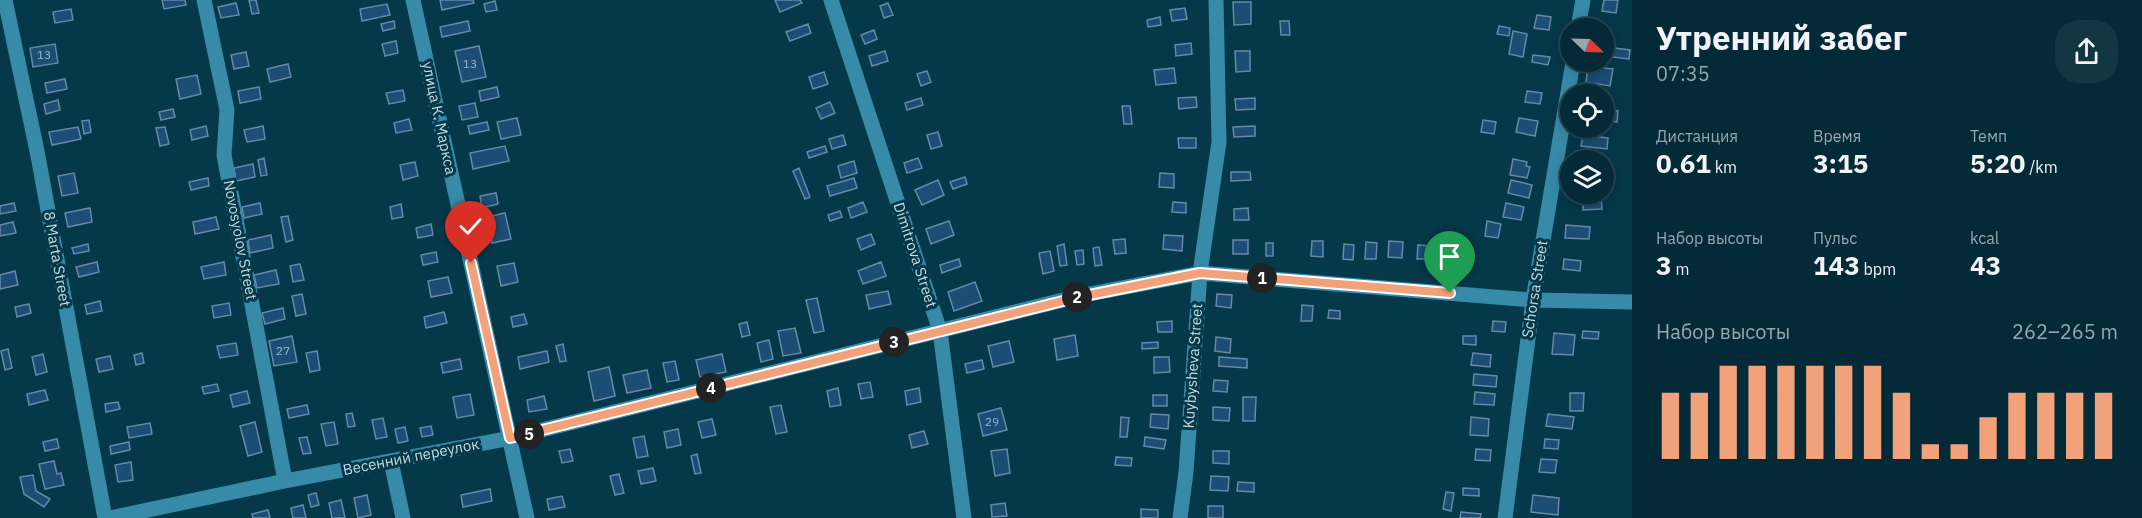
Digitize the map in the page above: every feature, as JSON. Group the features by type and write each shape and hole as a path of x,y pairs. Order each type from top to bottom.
{"street":[{"name":"8 Marta Street","path":"5,0 37,151 107,518"},
{"name":"Novosyolov Street","path":"204,0 227,110 224,156 285,481"},
{"name":"улица К. Маркса","path":"413,0 527,518"},
{"name":"Dimitrova Street","path":"831,0 940,331 964,518"},
{"name":"Kuybysheva Street","path":"1180,518 1186,472 1200,273 1219,142 1216,0"},
{"path":"1580,18 1583,0"},
{"name":"Schorsa Street","path":"1505,518 1533,300 1571,72"},
{"name":"Весенний переулок","path":"107,518 510,438 1079,297 1200,273 1533,300 1632,302"},
{"path":"391,461 404,518"}],"building":[{"path":"162,0 185,0 186,5 164,9"},
{"path":"249,0 256,0 259,13 252,14"},
{"path":"440,0 473,0 474,3 442,10"},
{"path":"775,0 800,0 802,3 780,12"},
{"path":"1604,0 1618,0 1616,13 1602,11"},
{"path":"495,1 497,10 486,12 484,4"},
{"path":"1233,2 1251,2 1251,24 1234,25"},
{"path":"236,3 239,15 221,18 218,7"},
{"path":"888,3 893,15 884,18 880,6"},
{"path":"387,4 390,15 362,21 360,9"},
{"path":"1185,8 1187,19 1172,21 1170,10"},
{"path":"71,9 73,20 55,23 53,12"},
{"path":"1537,15 1551,17 1549,30 1534,28"},
{"path":"1160,17 1161,25 1148,27 1147,20"},
{"path":"394,21 395,28 383,31 381,24"},
{"path":"468,21 470,31 442,37 440,27"},
{"path":"1280,21 1289,21 1290,35 1281,35"},
{"path":"808,24 811,33 790,41 786,32"},
{"path":"1499,26 1510,28 1509,36 1497,34"},
{"path":"874,30 877,39 865,44 861,35"},
{"path":"1513,31 1527,34 1523,57 1509,54"},
{"path":"396,41 398,53 385,56 382,44"},
{"path":"1191,43 1192,54 1176,56 1175,45"},
{"path":"55,44 58,63 33,67 30,48"},
{"path":"479,46 486,77 462,82 455,51"},
{"path":"1614,48 1630,50 1629,59 1614,57"},
{"path":"885,51 888,61 872,66 869,56"},
{"path":"1235,51 1250,51 1250,71 1236,72"},
{"path":"246,52 249,66 234,69 231,55"},
{"path":"1533,55 1550,57 1548,65 1532,62"},
{"path":"288,64 291,77 270,82 267,69"},
{"path":"1174,68 1176,83 1156,85 1154,70"},
{"path":"927,71 931,82 921,86 917,74"},
{"path":"824,72 828,84 813,89 809,77"},
{"path":"1587,72 1612,72 1610,84 1586,82"},
{"path":"197,75 201,94 180,99 176,79"},
{"path":"65,79 67,89 47,93 45,83"},
{"path":"259,87 261,99 240,103 238,91"},
{"path":"497,87 499,97 481,101 479,91"},
{"path":"403,90 405,101 389,104 386,93"},
{"path":"1527,91 1542,93 1540,104 1525,102"},
{"path":"1196,97 1197,107 1179,109 1178,98"},
{"path":"921,98 923,105 907,110 905,103"},
{"path":"1255,98 1255,109 1236,110 1235,99"},
{"path":"58,100 60,110 46,114 44,104"},
{"path":"830,102 835,113 821,119 816,108"},
{"path":"475,103 478,117 462,120 459,106"},
{"path":"1122,106 1130,106 1132,124 1124,124"},
{"path":"173,109 175,117 161,120 159,112"},
{"path":"1614,111 1618,111 1617,122 1614,122"},
{"path":"517,118 521,135 501,139 497,122"},
{"path":"1519,118 1538,121 1535,136 1516,132"},
{"path":"409,119 412,130 396,133 394,123"},
{"path":"89,120 91,132 84,134 82,121"},
{"path":"1483,120 1496,122 1494,134 1481,132"},
{"path":"487,122 489,130 470,134 468,126"},
{"path":"206,126 208,136 192,140 190,130"},
{"path":"263,126 265,139 247,142 244,130"},
{"path":"1255,126 1255,136 1234,137 1233,127"},
{"path":"78,127 81,139 52,145 49,132"},
{"path":"165,127 169,144 160,146 156,128"},
{"path":"938,132 942,146 931,149 927,135"},
{"path":"843,135 846,145 832,149 829,139"},
{"path":"1178,138 1196,138 1196,148 1179,148"},
{"path":"1582,138 1608,138 1607,149 1581,146"},
{"path":"505,146 509,161 473,169 470,153"},
{"path":"825,146 827,152 809,158 807,152"},
{"path":"264,158 267,175 261,176 258,160"},
{"path":"918,158 922,168 907,173 904,163"},
{"path":"1513,159 1527,162 1526,166 1530,167 1527,178 1510,175"},
{"path":"854,161 857,173 841,178 838,166"},
{"path":"415,162 418,176 403,180 400,165"},
{"path":"253,164 255,177 236,181 234,168"},
{"path":"799,168 810,197 805,199 793,171"},
{"path":"1231,172 1250,172 1251,180 1231,181"},
{"path":"74,173 78,193 62,196 58,176"},
{"path":"1160,173 1174,174 1174,188 1159,187"},
{"path":"965,177 967,184 953,189 950,182"},
{"path":"208,178 209,186 191,190 189,182"},
{"path":"854,178 857,188 830,196 827,186"},
{"path":"938,180 944,195 922,205 915,190"},
{"path":"1511,180 1532,185 1529,198 1508,193"},
{"path":"496,193 498,204 482,208 480,196"},
{"path":"863,202 867,212 851,218 848,208"},
{"path":"1173,202 1186,203 1186,213 1172,212"},
{"path":"14,203 16,211 0,214 0,206"},
{"path":"260,203 262,214 244,218 242,207"},
{"path":"1506,203 1524,207 1521,220 1503,217"},
{"path":"401,204 403,217 392,219 390,207"},
{"path":"1583,204 1602,204 1602,209 1583,210"},
{"path":"90,208 92,222 68,227 65,213"},
{"path":"1248,208 1249,220 1234,220 1234,209"},
{"path":"840,211 842,217 830,221 828,215"},
{"path":"505,213 511,239 492,243 487,217"},
{"path":"288,216 293,240 286,242 281,217"},
{"path":"216,217 219,229 195,234 193,222"},
{"path":"949,221 954,235 931,244 926,229"},
{"path":"1487,221 1501,224 1498,238 1485,236"},
{"path":"13,222 16,233 0,236 0,225"},
{"path":"431,224 433,235 418,238 416,228"},
{"path":"1566,225 1590,227 1589,239 1565,238"},
{"path":"871,234 875,244 861,250 857,239"},
{"path":"271,235 273,248 250,253 248,240"},
{"path":"1164,235 1183,236 1182,251 1163,249"},
{"path":"1125,239 1126,253 1115,254 1113,240"},
{"path":"1233,240 1248,240 1248,254 1233,254"},
{"path":"1312,241 1323,241 1323,257 1311,256"},
{"path":"1389,241 1403,242 1402,258 1388,257"},
{"path":"1366,242 1377,243 1376,259 1365,259"},
{"path":"1266,243 1273,243 1273,256 1266,256"},
{"path":"88,244 89,251 74,254 72,248"},
{"path":"1064,244 1067,265 1060,266 1057,246"},
{"path":"1344,244 1354,245 1353,260 1343,259"},
{"path":"1418,245 1432,246 1431,259 1417,259"},
{"path":"1099,247 1102,265 1095,266 1093,248"},
{"path":"1083,250 1084,264 1077,265 1075,251"},
{"path":"1050,251 1054,271 1043,274 1039,253"},
{"path":"436,252 438,262 423,265 421,255"},
{"path":"959,259 961,266 942,273 940,265"},
{"path":"1564,259 1581,261 1580,271 1563,269"},
{"path":"97,262 99,272 79,277 76,267"},
{"path":"224,262 226,275 204,279 201,267"},
{"path":"881,262 886,276 863,284 858,271"},
{"path":"514,263 518,282 501,286 497,266"},
{"path":"300,264 304,280 293,282 290,266"},
{"path":"276,270 279,284 257,288 254,275"},
{"path":"15,271 18,285 0,289 0,275"},
{"path":"448,277 452,293 431,297 428,281"},
{"path":"975,282 982,301 954,311 948,292"},
{"path":"888,291 891,304 869,309 866,295"},
{"path":"302,294 306,314 296,316 292,296"},
{"path":"1217,294 1232,295 1231,308 1216,306"},
{"path":"817,298 824,331 814,333 806,300"},
{"path":"100,301 102,311 87,314 85,305"},
{"path":"229,303 231,315 214,318 212,306"},
{"path":"29,304 31,313 17,317 15,307"},
{"path":"1302,305 1313,306 1312,321 1301,321"},
{"path":"283,308 285,319 265,324 262,313"},
{"path":"1329,310 1340,311 1340,319 1328,318"},
{"path":"444,312 447,323 426,328 424,317"},
{"path":"524,314 527,324 513,327 511,317"},
{"path":"1172,321 1172,332 1158,332 1157,322"},
{"path":"1493,321 1506,322 1505,332 1492,331"},
{"path":"747,322 750,335 742,337 739,324"},
{"path":"795,328 801,353 783,356 778,331"},
{"path":"1583,331 1599,332 1598,339 1582,338"},
{"path":"1554,333 1575,335 1573,355 1552,354"},
{"path":"1075,335 1078,356 1057,360 1054,339"},
{"path":"292,336 297,362 274,366 269,341"},
{"path":"1463,336 1476,336 1476,345 1463,344"},
{"path":"1216,337 1231,339 1230,353 1215,351"},
{"path":"769,340 773,359 761,362 757,343"},
{"path":"1009,341 1014,362 993,367 988,346"},
{"path":"1158,342 1158,348 1142,349 1142,343"},
{"path":"236,343 238,355 220,358 217,346"},
{"path":"563,344 566,361 560,362 556,346"},
{"path":"8,349 12,368 5,370 1,351"},
{"path":"317,351 320,370 310,372 306,353"},
{"path":"547,351 549,362 520,369 518,357"},
{"path":"142,353 144,363 136,365 134,355"},
{"path":"1473,353 1491,355 1490,367 1471,365"},
{"path":"43,354 47,372 36,375 32,357"},
{"path":"722,354 726,372 700,377 696,360"},
{"path":"110,356 113,369 99,372 96,359"},
{"path":"1154,357 1169,357 1170,372 1154,373"},
{"path":"1219,357 1247,359 1247,368 1219,366"},
{"path":"460,359 462,369 443,373 441,363"},
{"path":"982,360 984,369 967,373 965,364"},
{"path":"675,361 679,380 667,382 663,363"},
{"path":"609,367 615,396 594,401 588,372"},
{"path":"647,370 651,388 627,393 623,375"},
{"path":"1474,374 1497,376 1496,387 1473,385"},
{"path":"1214,380 1228,381 1227,392 1213,391"},
{"path":"870,382 873,397 861,399 858,384"},
{"path":"217,384 219,391 204,394 202,387"},
{"path":"838,388 841,405 830,407 827,391"},
{"path":"919,388 921,402 907,405 905,391"},
{"path":"45,390 48,400 29,405 27,394"},
{"path":"247,391 250,403 233,407 230,395"},
{"path":"1475,392 1495,394 1494,405 1474,404"},
{"path":"1570,393 1584,393 1583,411 1570,411"},
{"path":"470,394 474,415 457,418 453,397"},
{"path":"1153,395 1167,395 1167,406 1153,406"},
{"path":"544,396 547,409 529,412 527,400"},
{"path":"1243,397 1256,397 1255,421 1243,421"},
{"path":"118,402 120,409 106,412 105,404"},
{"path":"307,405 309,414 289,418 287,409"},
{"path":"781,405 787,432 776,434 770,407"},
{"path":"1213,407 1230,408 1229,421 1213,420"},
{"path":"1001,408 1007,430 983,436 978,414"},
{"path":"352,413 355,426 348,427 346,414"},
{"path":"1151,414 1169,415 1168,429 1150,427"},
{"path":"1548,414 1574,417 1572,429 1546,426"},
{"path":"1121,417 1129,418 1127,437 1120,437"},
{"path":"1471,417 1489,419 1488,436 1470,435"},
{"path":"383,418 387,437 376,439 372,420"},
{"path":"712,419 716,435 702,438 698,422"},
{"path":"255,422 262,452 248,456 240,426"},
{"path":"334,422 338,444 326,446 321,424"},
{"path":"150,423 152,434 129,438 127,427"},
{"path":"431,426 433,435 422,437 420,428"},
{"path":"405,427 408,441 398,443 395,429"},
{"path":"678,429 681,445 667,448 664,432"},
{"path":"924,431 928,444 912,448 909,435"},
{"path":"644,436 648,456 637,458 633,438"},
{"path":"307,437 311,453 303,454 299,438"},
{"path":"1145,437 1166,440 1164,449 1144,446"},
{"path":"57,439 59,448 45,451 43,442"},
{"path":"1545,439 1559,440 1558,449 1544,448"},
{"path":"129,442 130,450 111,454 110,446"},
{"path":"570,449 573,461 562,463 559,451"},
{"path":"1007,449 1010,473 995,476 991,451"},
{"path":"1476,449 1491,450 1490,461 1475,460"},
{"path":"1213,451 1229,451 1229,464 1213,463"},
{"path":"697,454 701,473 695,474 691,456"},
{"path":"1116,457 1132,458 1131,466 1115,465"},
{"path":"1541,459 1557,460 1555,473 1539,472"},
{"path":"54,461 57,474 61,473 64,485 45,489 39,464"},
{"path":"131,462 133,480 118,482 115,465"},
{"path":"653,468 656,481 641,484 638,471"},
{"path":"619,474 624,493 615,495 610,476"},
{"path":"33,475 36,491 50,499 44,507 24,494 20,477"},
{"path":"1211,476 1229,477 1228,491 1210,490"},
{"path":"1238,482 1254,483 1254,492 1237,491"},
{"path":"1463,488 1479,489 1479,496 1463,495"},
{"path":"490,489 492,501 463,507 461,495"},
{"path":"1446,492 1454,493 1451,511 1443,509"},
{"path":"316,493 319,505 311,507 308,495"},
{"path":"367,495 371,515 358,518 354,498"},
{"path":"1533,495 1559,498 1558,515 1531,512"},
{"path":"562,496 565,507 549,510 547,499"},
{"path":"341,500 345,518 332,518 329,503"},
{"path":"1005,503 1007,516 992,517 991,505"},
{"path":"303,505 306,518 293,518 291,508"},
{"path":"1208,506 1223,506 1223,518 1208,518"},
{"path":"1141,509 1158,510 1158,518 1141,518"},
{"path":"268,510 270,518 253,518 252,514"},
{"path":"1461,512 1481,514 1480,518 1460,518"}],"route":[{"path":"471,263 510,438 1079,297 1200,273 1450,293"}]}
